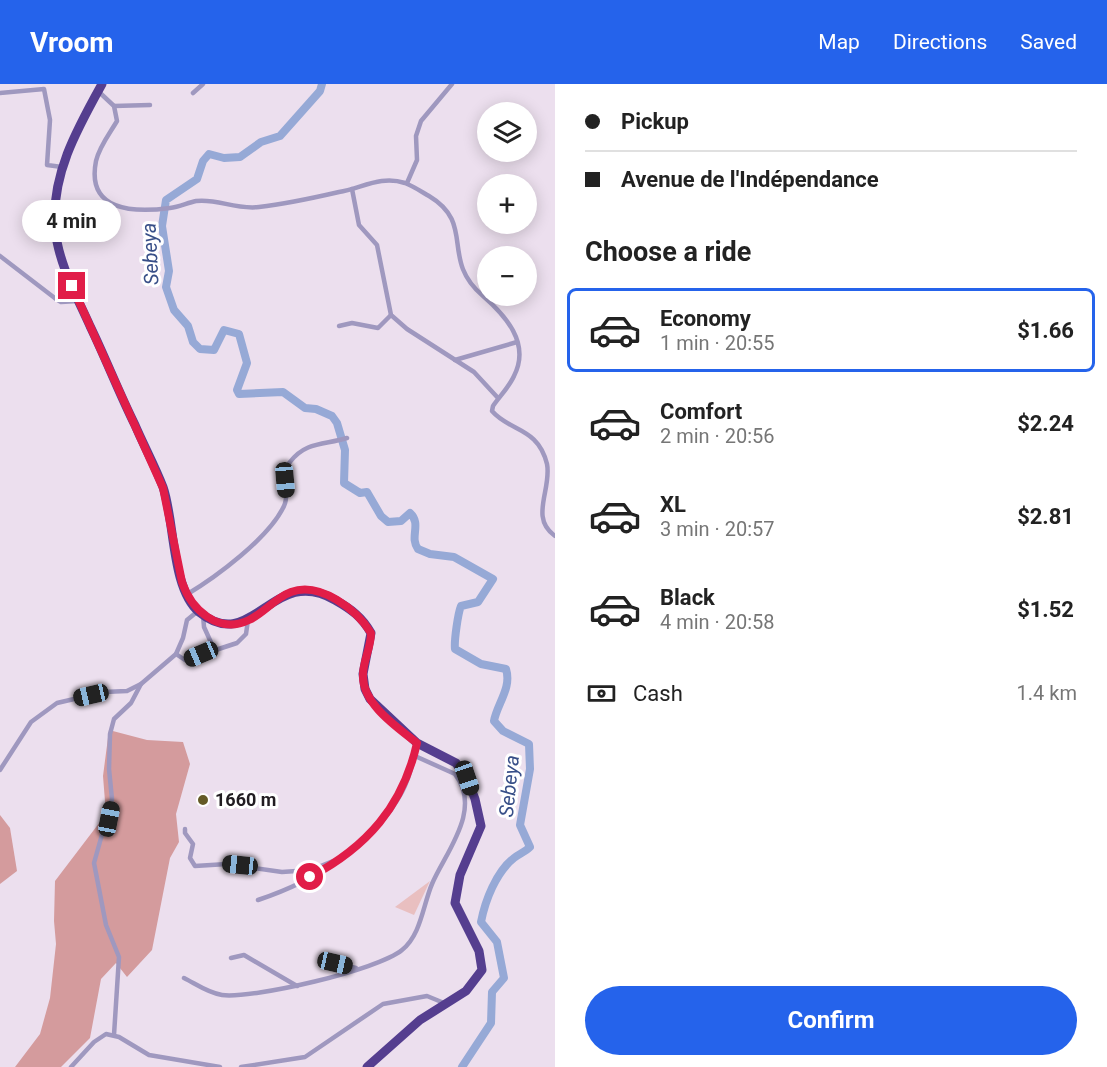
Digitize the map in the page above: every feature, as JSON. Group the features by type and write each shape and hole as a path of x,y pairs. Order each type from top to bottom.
{"highway":[{"path":"100,88 62,168 55,188 55,230 59,249 78,301 163,488 186,595 200,613 226,624 248,620 291,592 303,589 323,593 354,611 371,633 363,674 365,689 376,706 417,743 456,763 462,769 475,799 480,826 460,875 455,903 479,951 482,970 466,991 444,1003 399,1037 367,1067"}],"street":[{"path":"16,84 18,92"},
{"path":"193,93 203,84"},
{"path":"407,183 417,160 416,136 421,122 452,84"},
{"path":"100,88 114,106 117,121 96,160 94,176 98,191 108,204 119,208 163,209 196,201 210,201 245,209 352,189 383,180 407,183 437,201 451,213 462,271 477,291 508,319 517,342 518,366 514,377 498,398 492,411 527,433 537,443 546,461 549,475 542,517 543,524 555,536"},
{"path":"0,93 44,89 50,120 47,165 62,168"},
{"path":"114,106 150,105"},
{"path":"352,189 359,225 378,245 391,315 407,329 480,377 498,398"},
{"path":"0,256 61,302 78,301"},
{"path":"339,326 352,323 378,328 391,315"},
{"path":"455,360 517,342"},
{"path":"186,595 205,584 273,522 285,506 285,470 290,462 309,447 324,441 343,439"},
{"path":"0,770 31,722 57,703 104,692 127,691 141,684 176,654 187,620 200,613 214,649"},
{"path":"176,654 185,660 243,639 248,620"},
{"path":"114,1035 119,957 106,925 94,863 112,799 109,769 110,734 114,719 131,703 141,684"},
{"path":"258,900 296,885 344,857 367,837 393,805 408,778 417,743"},
{"path":"184,978 223,995 297,986 389,959 410,942 415,934 433,881 457,841 464,803 459,779 451,771 415,756"},
{"path":"185,829 185,833 194,844 190,858 195,866 200,867 227,864 259,870 300,871 344,857"},
{"path":"231,958 244,955 297,986"},
{"path":"335,963 359,969"},
{"path":"241,1067 305,1057 383,1004 427,996 444,1003"},
{"path":"71,1067 99,1037 114,1035 149,1055 220,1067"}],"shaded area":[{"path":"109,730 147,740 183,742 190,764 176,814 179,842 170,858 152,950 127,977 116,963 101,979 90,1038 61,1067 15,1067 40,1034 50,998 56,944 55,881 106,814 103,776"},
{"path":"0,815 10,828 17,871 0,884"},
{"path":"430,881 414,915 395,907"}],"waterway":[{"name":"Sebeya","path":"322,84 320,91 280,136 261,142 240,157 224,158 209,154 203,161 197,179 166,200 162,226 169,271 166,287 174,310 188,326 193,342 200,349 214,350 224,330 239,334 247,363 237,390 239,394 283,392 305,408 316,409 332,416 337,423 345,450 344,483 360,493 367,492 381,516 388,522 401,521 410,513 415,522 415,540 418,549 430,554 454,557 493,579 478,602 461,606 456,627 455,649 481,664 506,669 506,689 494,721 503,731 529,744 530,769 520,825 530,847 514,858 502,871 485,905 481,922 497,942 504,978 492,992 491,1023 462,1067"}],"place":[{"name":"1660 m","path":"203,800"}],"route":[{"path":"72,286 163,488 182,582 186,595 198,611 210,619 235,624 248,620 291,592 303,589 323,593 354,611 371,633 363,674 365,689 376,706 417,743 408,778 384,818 344,857 310,877"}]}
